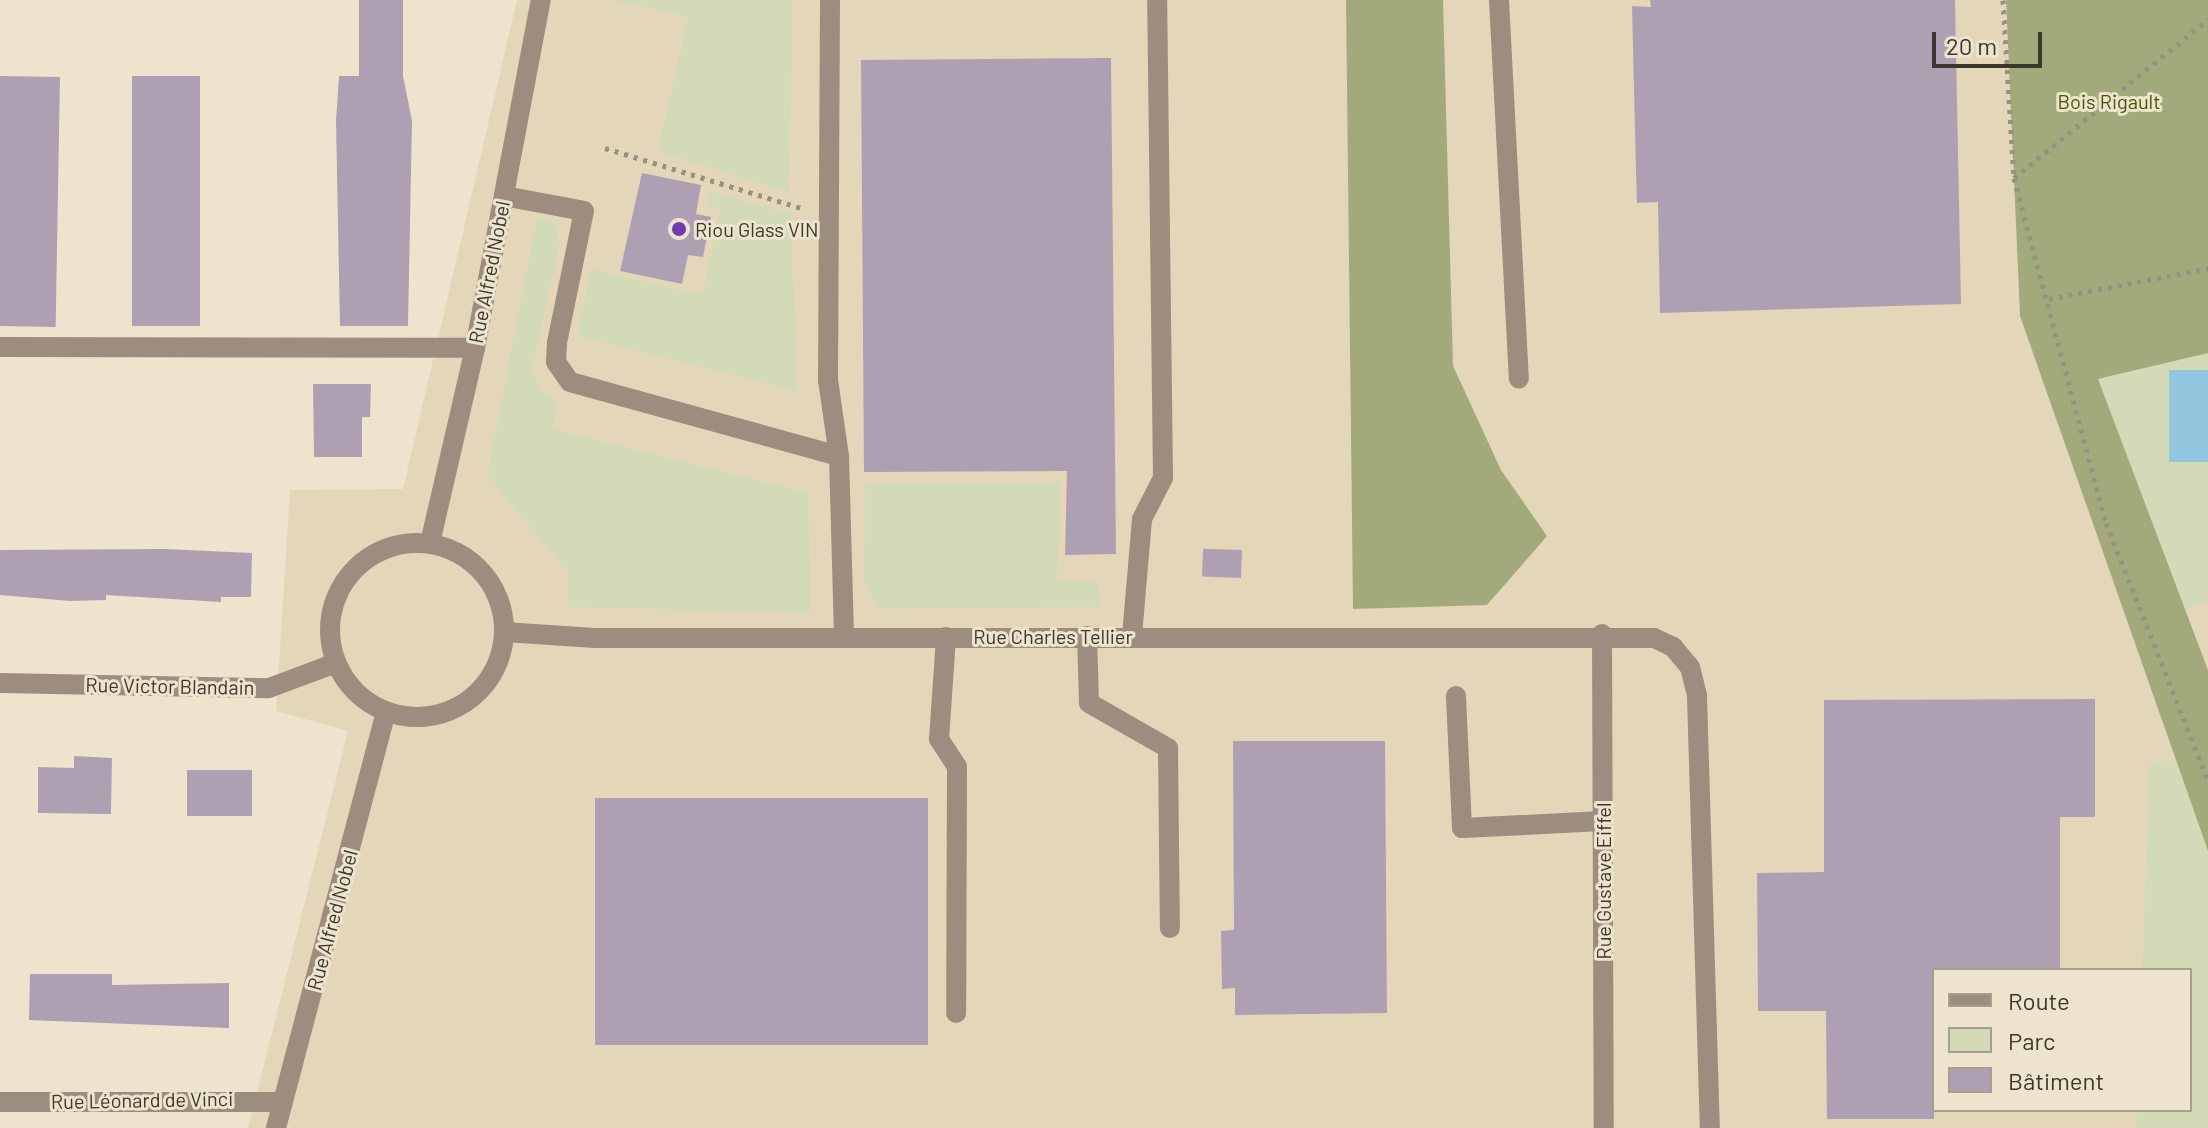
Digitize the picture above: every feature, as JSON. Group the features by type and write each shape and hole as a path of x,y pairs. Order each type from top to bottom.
{"street":[{"name":"Rue Alfred Nobel","path":"430,543 475,348 541,0"},
{"path":"830,0 828,380 839,456 844,637"},
{"path":"1132,636 1142,519 1163,478 1157,0"},
{"path":"1499,0 1519,378"},
{"path":"504,196 584,211 557,343 556,362 570,382 839,456"},
{"path":"0,347 475,348"},
{"path":"430,543 476,564 497,595 505,632 498,665 485,683 451,711 419,717 386,712 356,692 336,663 331,624 341,586 379,551 430,543"},
{"name":"Rue Charles Tellier","path":"505,632 844,637 1602,634 1654,638 1673,647 1690,667 1697,696 1710,1128"},
{"name":"Rue Gustave Eiffel","path":"1602,634 1604,1128"},
{"path":"1087,636 1089,703 1168,748 1170,928"},
{"path":"946,637 939,739 957,767 956,1013"},
{"name":"Rue Victor Blandain","path":"0,683 269,688 336,663"},
{"path":"1456,696 1462,828 1603,821"},
{"name":"Rue Alfred Nobel","path":"276,1128 386,712"},
{"name":"Rue Léonard de Vinci","path":"0,1102 283,1102"}],"path":[{"path":"2003,0 2014,178 2049,299 2106,523 2208,781"},
{"path":"2014,178 2208,19"},
{"path":"605,148 829,217"},
{"path":"2049,299 2208,268"}],"shaded area":[{"path":"517,0 2006,0 2020,316 2208,277 2208,1128 248,1128 348,731 276,711 290,490 403,489"}],"green space":[{"path":"612,0 793,0 789,193 658,151 688,17"},
{"path":"1346,0 1443,0 1453,366 1501,470 1547,536 1487,605 1353,609"},
{"name":"Bois Rigault","path":"2006,0 2208,0 2208,353 2098,379 2208,670 2208,851 2020,316"},
{"path":"710,191 791,214 797,391 577,336 591,269 703,295 720,208 709,205"},
{"path":"537,219 555,223 560,242 532,370 541,391 557,404 552,429 809,493 810,613 568,607 568,572 487,475"},
{"path":"2208,353 2208,601 2184,611 2098,379"},
{"path":"865,483 1060,483 1057,582 1097,582 1100,607 878,609 864,581"},
{"path":"2175,760 2208,851 2208,1128 2136,1128 2137,1112 2192,1112 2192,968 2142,968 2150,763"}],"water":[{"path":"2169,370 2208,370 2208,462 2169,462"}],"building":[{"path":"359,0 403,0 403,76 412,121 408,326 340,326 336,121 339,76 359,76"},
{"path":"1650,0 1955,0 1961,304 1660,313 1658,202 1637,203 1636,172 1632,6 1651,7"},
{"path":"1111,58 1116,554 1065,555 1067,471 864,472 861,60"},
{"path":"0,76 60,77 56,327 0,326"},
{"path":"132,76 200,76 200,326 132,326"},
{"name":"Riou Glass VIN","path":"642,173 701,185 696,214 711,217 703,257 688,255 682,284 620,271"},
{"path":"313,384 371,384 370,417 362,417 362,457 314,457"},
{"path":"165,549 252,553 251,597 221,597 221,602 106,595 106,600 70,601 0,595 0,550"},
{"path":"1203,549 1242,550 1241,578 1202,577"},
{"path":"2095,699 2095,817 2060,817 2060,968 1932,968 1934,1119 1827,1119 1826,1011 1758,1011 1757,873 1824,872 1824,700"},
{"path":"1233,741 1385,741 1387,1013 1235,1015 1235,988 1222,989 1221,931 1234,930"},
{"path":"74,756 112,758 111,814 38,813 38,767 74,768"},
{"path":"187,770 252,770 252,816 187,816"},
{"path":"595,798 928,798 928,1045 595,1045"},
{"path":"30,974 112,974 112,985 229,983 229,1028 29,1020"}],"place":[{"name":"Riou Glass VIN","path":"679,229"}]}
